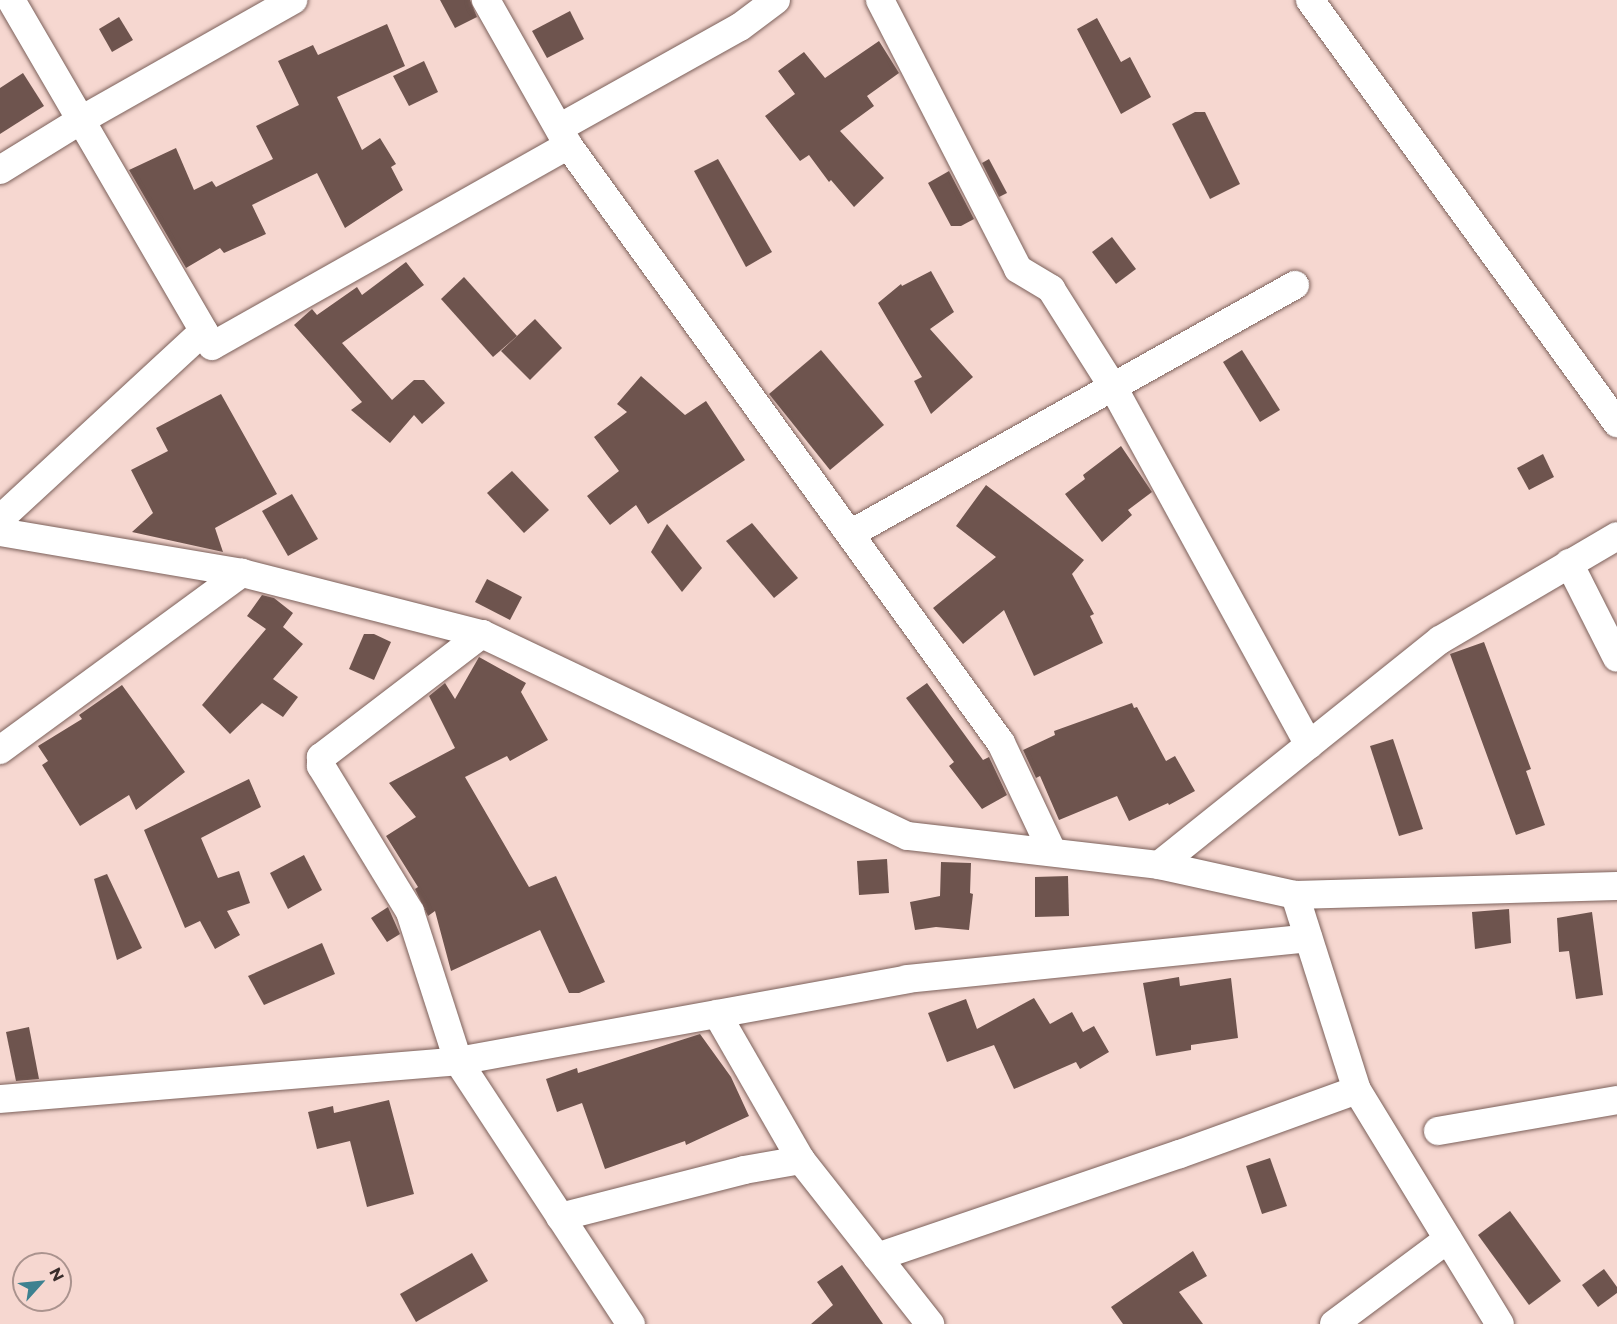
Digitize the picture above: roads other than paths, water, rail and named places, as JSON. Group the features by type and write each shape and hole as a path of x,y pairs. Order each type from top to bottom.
{"street":[{"path":"11,0 212,346 563,136 740,27 776,0"},
{"path":"0,170 81,120 293,0"},
{"path":"486,0 563,136 1001,743 1052,851"},
{"path":"880,0 1018,269 1051,289 1113,387 1309,745"},
{"path":"1310,0 1617,423"},
{"path":"850,534 1295,285"},
{"path":"0,519 204,331"},
{"path":"0,532 242,573 482,634 908,836 1159,865 1295,895 1617,886"},
{"path":"1159,865 1440,640 1617,536"},
{"path":"1569,563 1617,658"},
{"path":"0,750 242,573"},
{"path":"482,634 321,757 321,766 410,912 458,1061 631,1324"},
{"path":"1295,895 1357,1090 1500,1324"},
{"path":"0,1100 458,1061 907,979 1308,938"},
{"path":"717,1014 801,1160 930,1324"},
{"path":"877,1257 1180,1154 1357,1090"},
{"path":"1438,1131 1617,1100"},
{"path":"560,1217 744,1170 801,1160"},
{"path":"1334,1324 1448,1239"}]}
